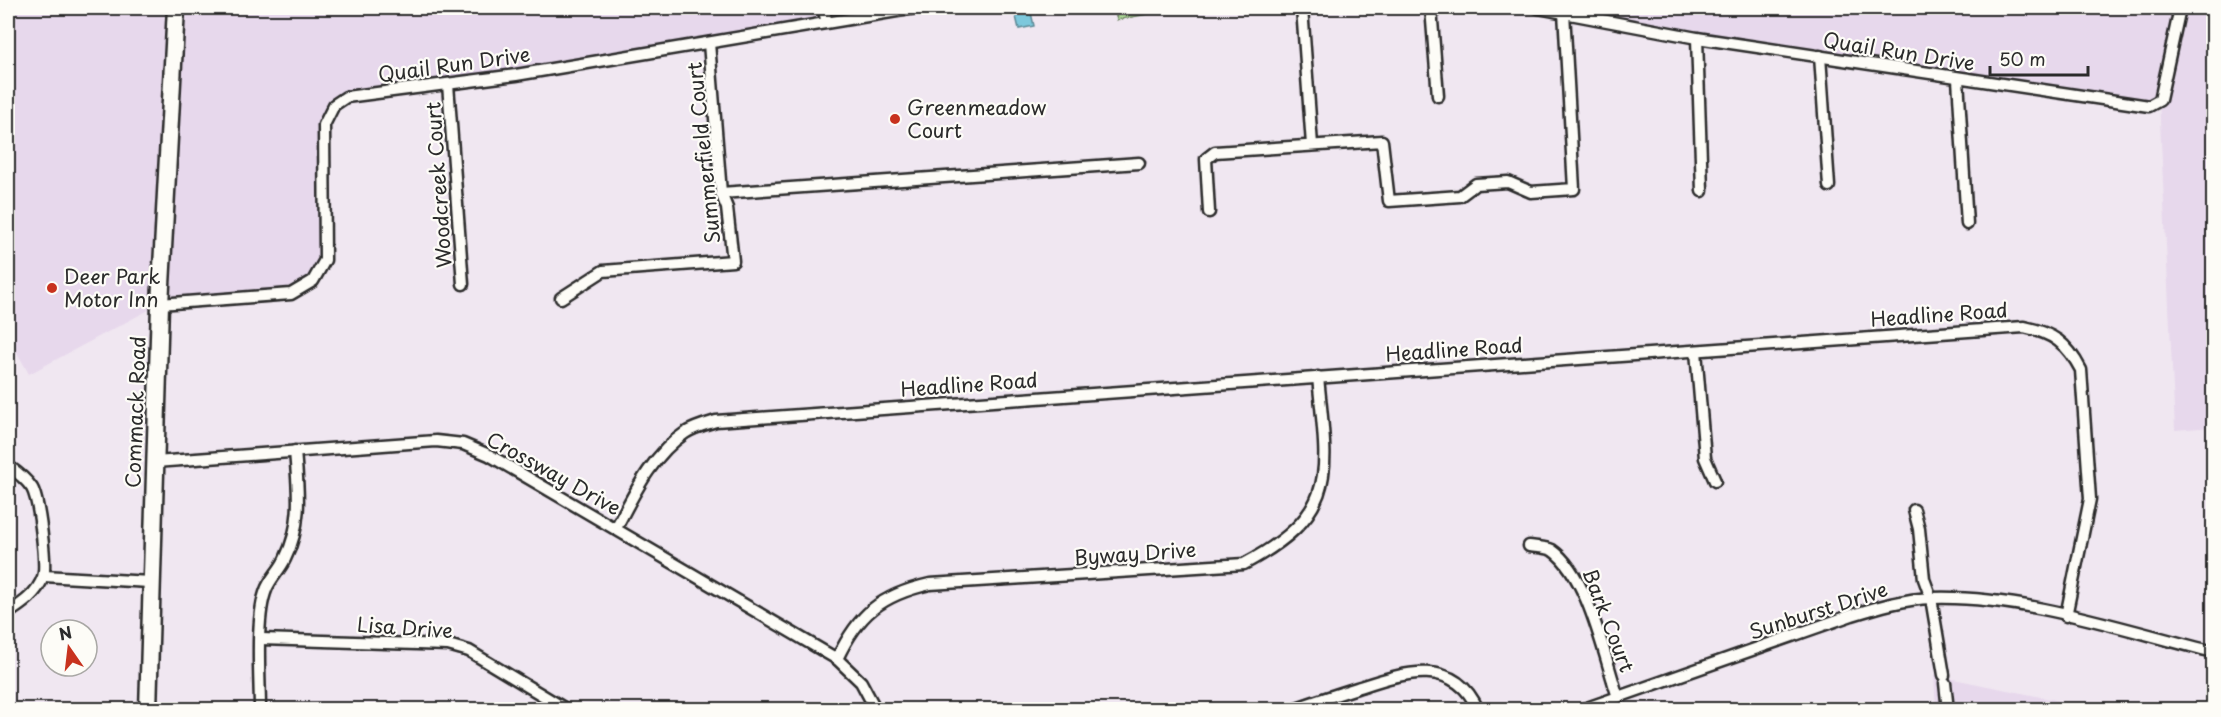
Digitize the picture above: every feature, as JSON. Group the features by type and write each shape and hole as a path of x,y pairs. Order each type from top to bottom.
{"main road":[{"name":"Commack Road","path":"148,710 160,304 176,8"}],"street":[{"path":"823,8 827,22"},
{"name":"Quail Run Drive","path":"160,304 291,294 313,281 325,260 324,125 334,105 346,97 448,84 915,8"},
{"path":"1302,8 1312,145"},
{"path":"1431,8 1438,96"},
{"name":"Quail Run Drive","path":"1538,8 1697,38 2149,106 2160,100 2180,8"},
{"path":"1209,212 1206,159 1215,152 1312,145 1382,141 1389,201 1460,196 1476,184 1508,182 1531,192 1574,189 1564,12"},
{"path":"1697,38 1702,190"},
{"name":"Summerfield Court","path":"561,298 603,271 733,261 727,208 721,193 708,43"},
{"path":"1820,56 1828,186"},
{"path":"1958,79 1967,224"},
{"name":"Woodcreek Court","path":"448,84 463,284"},
{"path":"721,193 1139,163"},
{"name":"Headline Road","path":"616,528 637,488 664,450 687,432 716,421 2024,327 2047,332 2072,352 2081,370 2090,499 2066,616"},
{"path":"1696,351 1705,458 1715,481"},
{"name":"Byway Drive","path":"837,659 849,633 864,614 907,590 930,584 1244,564 1276,547 1305,520 1321,490 1326,462 1318,377"},
{"name":"Crossway Drive","path":"154,462 436,441 464,444 489,455 616,528 837,659 861,682 876,710"},
{"path":"260,710 262,609 266,590 292,543 300,508 295,451"},
{"path":"8,466 19,473 32,489 39,507 44,576 28,600 8,613"},
{"path":"1914,510 1919,530 1924,579 1931,598 1948,710"},
{"name":"Bark Court","path":"1529,546 1550,549 1568,564 1590,614 1618,697"},
{"path":"44,576 150,582"},
{"name":"Sunburst Drive","path":"1581,710 1852,615 1895,602 1931,598 2001,601 2214,652"},
{"name":"Lisa Drive","path":"261,639 448,645 469,651 567,710"},
{"path":"1291,710 1404,672 1437,673 1457,682 1473,698 1478,710"}],"shaded area":[{"path":"8,8 915,8 346,97 329,113 325,260 313,281 291,294 160,304 29,374 8,336"},
{"path":"1538,8 2213,8 2213,427 2175,430 2159,100 2149,106"},
{"path":"1934,675 2099,709 1936,709"}],"green space":[{"path":"1114,8 1178,8 1117,20"}],"water":[{"path":"1014,8 1030,8 1034,26 1019,29"}],"place":[{"name":"Greenmeadow Court","path":"895,119"},
{"name":"Deer Park Motor Inn","path":"52,288"}]}
